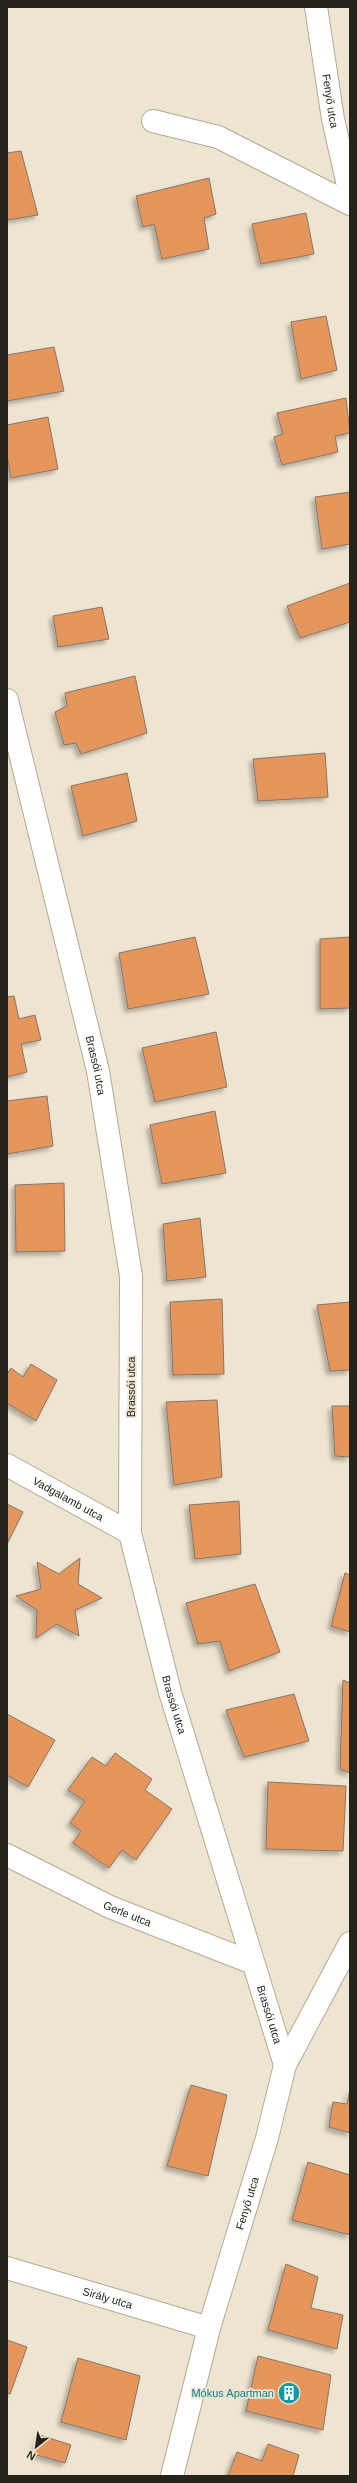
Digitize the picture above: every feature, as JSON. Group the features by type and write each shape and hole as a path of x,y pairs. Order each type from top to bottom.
{"street":[{"name":"Fenyő utca","path":"316,7 333,120 350,194"},
{"path":"153,121 218,137 350,204"},
{"name":"Brassói utca","path":"7,700 98,1071 131,1276 130,1533 170,1692 285,2065"},
{"name":"Vadgalamb utca","path":"7,1465 130,1533"},
{"name":"Gerle utca","path":"7,1855 110,1907 253,1963"},
{"name":"Fenyő utca","path":"172,2476 209,2328 267,2138 285,2065 350,1942"},
{"name":"Sirály utca","path":"7,2268 209,2328"}],"building":[{"path":"21,151 38,215 7,220 7,153"},
{"path":"209,178 216,214 204,218 209,249 162,259 154,224 143,227 136,196"},
{"path":"306,213 314,254 261,264 252,224"},
{"path":"326,316 337,370 301,379 291,322"},
{"path":"54,347 64,391 7,401 7,355"},
{"path":"346,398 350,433 335,436 338,452 282,465 274,437 283,434 277,413"},
{"path":"48,417 58,469 11,478 7,455 7,425"},
{"path":"350,492 350,544 322,549 315,497"},
{"path":"350,583 350,622 300,638 287,606"},
{"path":"102,607 109,639 58,647 53,616"},
{"path":"135,676 147,733 81,754 76,743 64,745 55,712 67,706 65,693"},
{"path":"325,753 328,797 258,801 253,759"},
{"path":"127,773 137,821 83,836 71,786"},
{"path":"195,937 209,994 128,1009 119,953"},
{"path":"350,937 350,1008 320,1009 320,939"},
{"path":"14,996 19,1019 35,1015 41,1040 21,1044 27,1072 7,1077 7,997"},
{"path":"216,1032 227,1087 155,1102 142,1048"},
{"path":"47,1096 53,1146 7,1154 7,1101"},
{"path":"215,1111 226,1173 162,1184 150,1125"},
{"path":"64,1183 65,1251 16,1252 15,1185"},
{"path":"200,1218 206,1277 167,1281 163,1224"},
{"path":"222,1299 224,1374 173,1375 170,1302"},
{"path":"350,1302 350,1370 330,1371 317,1305"},
{"path":"31,1364 57,1380 36,1421 7,1403 7,1374 11,1368 23,1377"},
{"path":"217,1400 222,1477 174,1485 166,1402"},
{"path":"332,1406 350,1406 350,1457 335,1456"},
{"path":"239,1501 241,1554 195,1559 189,1505"},
{"path":"7,1504 23,1512 7,1544"},
{"path":"80,1558 78,1584 102,1598 75,1610 79,1636 57,1624 36,1638 37,1610 16,1596 41,1589 37,1562 59,1574"},
{"path":"345,1573 350,1575 350,1632 331,1626"},
{"path":"255,1584 280,1652 229,1671 220,1641 198,1644 186,1603"},
{"path":"343,1680 350,1683 350,1773 340,1769"},
{"path":"294,1694 309,1741 244,1757 226,1710"},
{"path":"7,1714 55,1740 28,1787 7,1775"},
{"path":"115,1753 152,1779 145,1790 172,1809 136,1860 122,1850 109,1868 73,1843 81,1831 70,1823 85,1801 68,1790 92,1757 106,1766"},
{"path":"268,1782 346,1786 343,1851 266,1849"},
{"path":"191,2085 227,2095 208,2176 167,2166"},
{"path":"350,2089 350,2133 329,2127 333,2102 347,2104"},
{"path":"308,2162 350,2175 350,2235 292,2220"},
{"path":"286,2264 318,2277 311,2308 343,2315 337,2349 268,2330"},
{"path":"7,2340 27,2347 10,2394 7,2393"},
{"name":"Mókus Apartman","path":"258,2356 331,2375 323,2430 246,2411"},
{"path":"78,2358 140,2376 126,2440 61,2422"},
{"path":"40,2435 71,2445 65,2463 33,2454"},
{"path":"268,2444 299,2455 293,2476 228,2476 237,2452 262,2461"}],"place":[{"name":"Mókus Apartman","path":"289,2393"}]}
